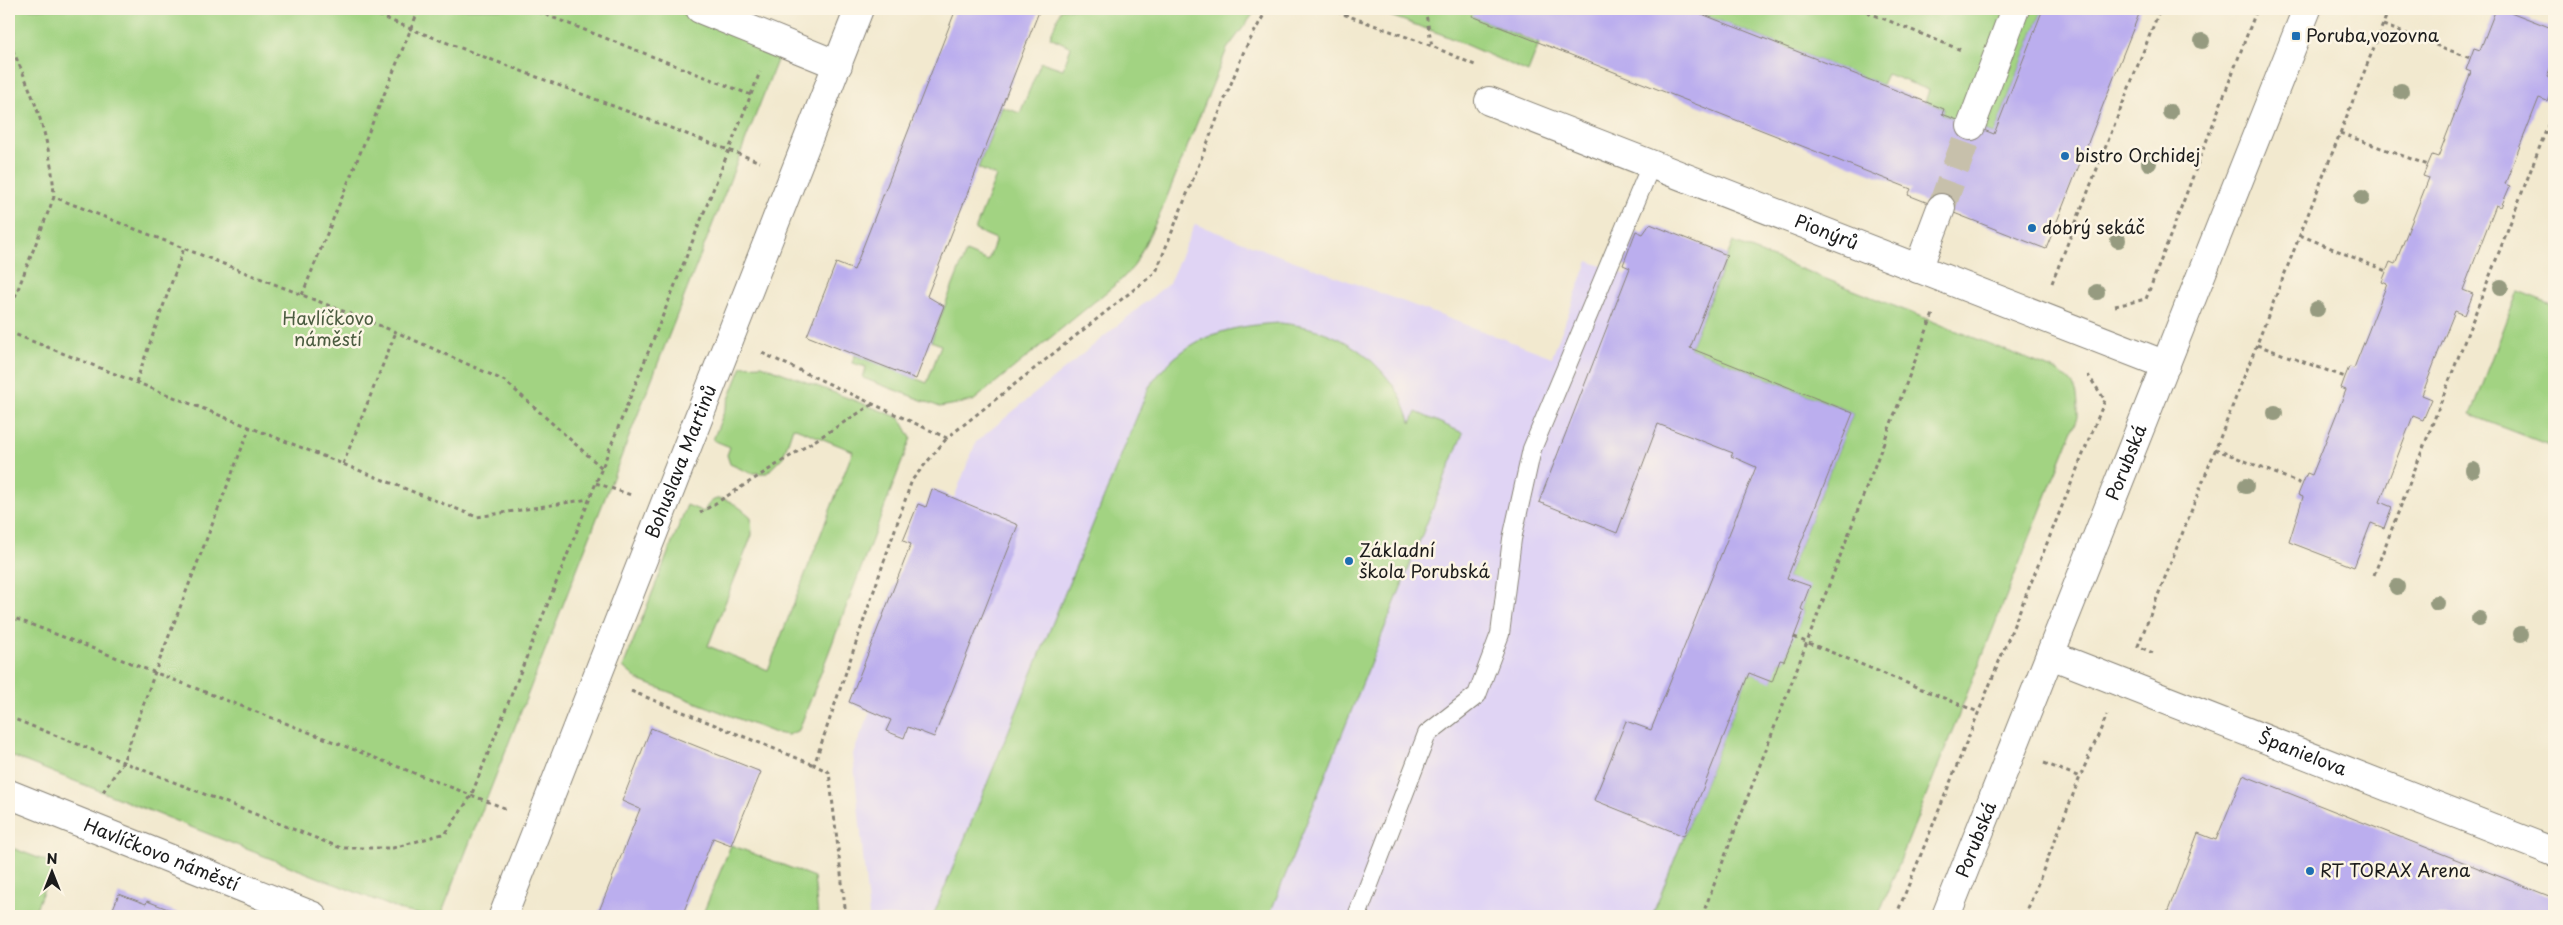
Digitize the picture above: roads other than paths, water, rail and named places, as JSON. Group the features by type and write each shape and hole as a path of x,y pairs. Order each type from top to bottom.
{"street":[{"path":"700,9 838,65"},
{"name":"Bohuslava Martinů","path":"503,916 860,9"},
{"path":"1972,126 2016,9"},
{"name":"Porubská","path":"1946,916 2307,9"},
{"name":"Pionýrů","path":"1489,101 2166,365"},
{"path":"1918,269 1941,208"},
{"name":"Španielova","path":"2051,655 2554,852"},
{"name":"Havlíčkovo náměstí","path":"9,794 313,916"}],"lane":[{"path":"1356,916 1428,734 1477,695 1500,634 1512,539 1532,449 1651,165"}],"tunnel":[{"path":"1941,208 1971,126"}],"place":[{"name":"Poruba,vozovna","path":"2296,36"},
{"name":"bistro Orchidej","path":"2065,156"},
{"name":"dobrý sekáč","path":"2032,228"},
{"name":"Základní škola Porubská","path":"1349,561"},
{"name":"RT TORAX Arena","path":"2310,871"}]}
